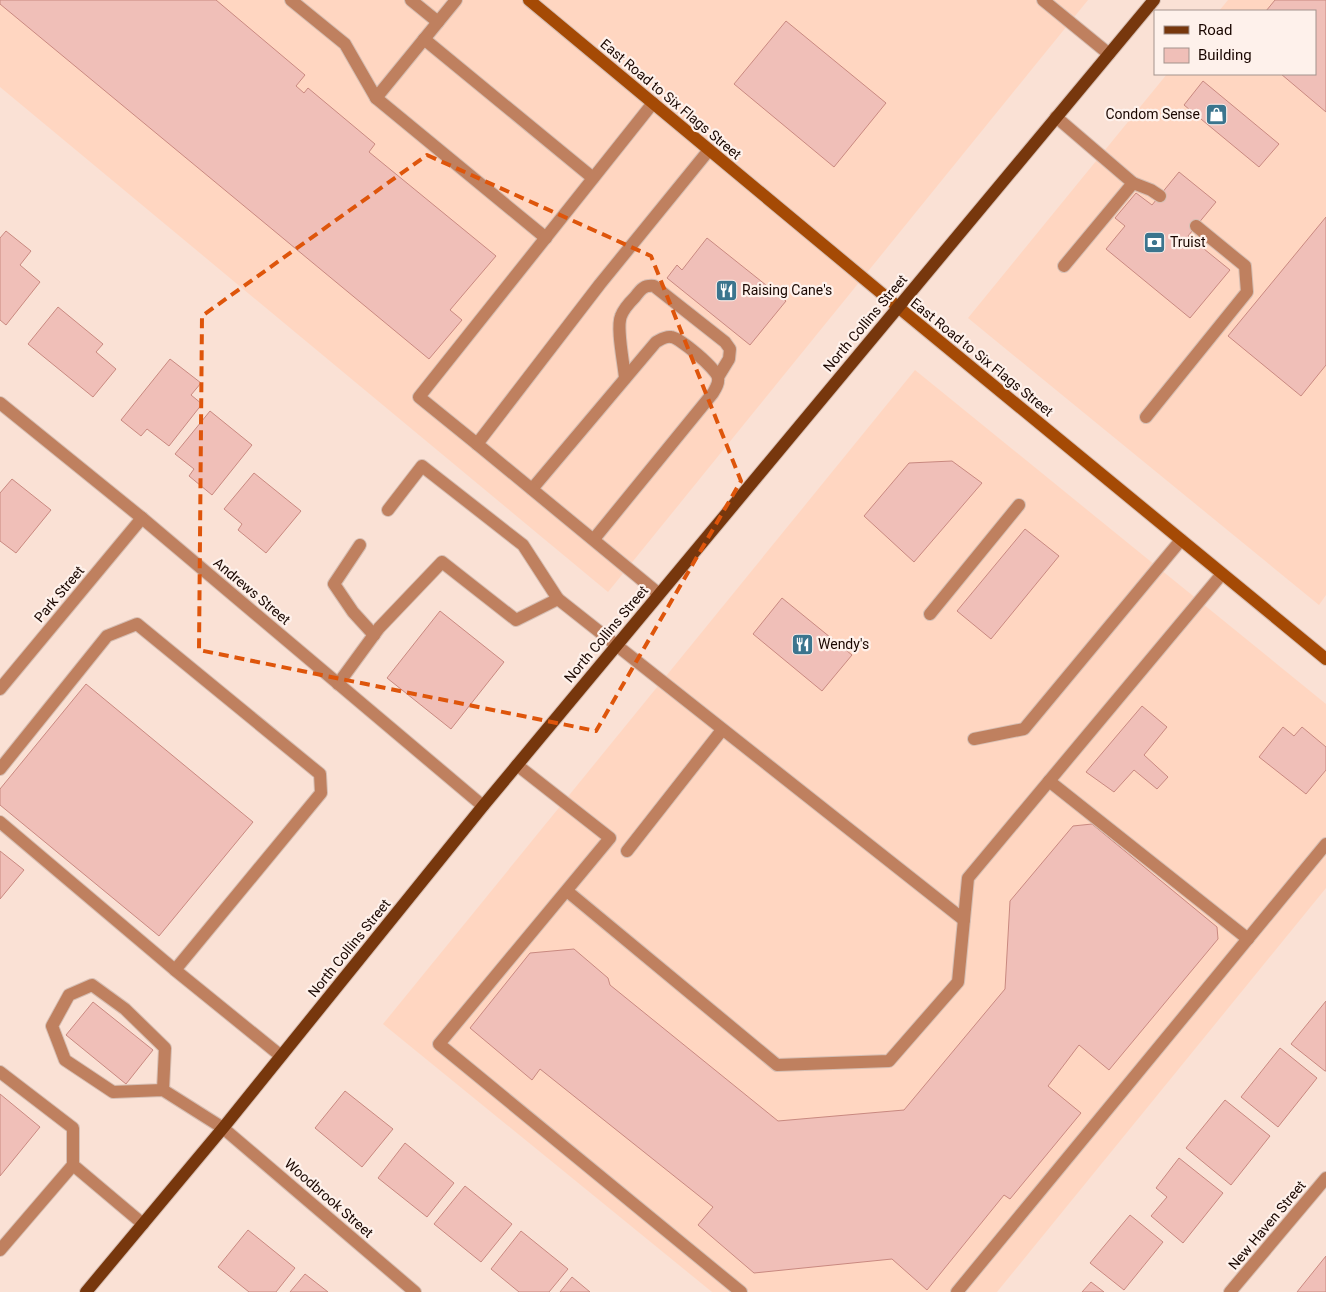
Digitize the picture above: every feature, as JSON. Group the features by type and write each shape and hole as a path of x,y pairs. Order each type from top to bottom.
{"main road":[{"name":"North Collins Street","path":"86,1292 223,1128 482,806 1154,0"}],"street":[{"path":"291,0 345,44 376,98 546,238"},
{"path":"411,0 438,22"},
{"path":"376,98 456,0"},
{"name":"East Road to Six Flags Street","path":"529,0 1326,659"},
{"path":"1043,0 1109,54"},
{"path":"424,39 594,178"},
{"path":"653,104 419,397 660,594"},
{"path":"1056,117 1133,183 1151,190 1160,196"},
{"path":"477,444 600,284 709,150"},
{"path":"1064,266 1133,183"},
{"path":"1146,417 1247,292 1245,266 1196,226"},
{"path":"594,539 713,393 717,386 718,377 729,359 730,349 725,342 654,286 647,286 642,288 620,317 626,378"},
{"path":"532,489 656,342 670,336 679,339 714,370 718,377"},
{"name":"Andrews Street","path":"0,403 142,518 482,806"},
{"path":"388,510 422,466 523,545 558,600 964,920"},
{"path":"930,614 1019,506"},
{"name":"Park Street","path":"0,689 142,518"},
{"path":"974,739 1024,729 1181,540"},
{"path":"360,545 334,584 353,612 374,635"},
{"path":"338,684 379,628 442,562 516,620 558,600"},
{"path":"567,891 778,1066 889,1061 958,982 968,878 1222,574"},
{"path":"0,769 107,636 137,624 320,774 321,793 175,970"},
{"path":"627,851 722,730"},
{"path":"517,765 610,838 439,1044 741,1292"},
{"path":"1049,781 1248,939"},
{"path":"0,822 175,970 281,1056"},
{"path":"957,1292 1326,844"},
{"path":"92,985 125,1009 165,1048 163,1090 113,1092 65,1060 52,1026 69,995 92,985"},
{"path":"0,1072 73,1128 73,1165 0,1250"},
{"name":"Woodbrook Street","path":"163,1090 223,1128 415,1292"},
{"path":"73,1165 143,1224"},
{"name":"New Haven Street","path":"1230,1292 1324,1185"}],"highlighted area":[{"path":"427,155 651,256 741,481 596,731 199,650 202,316"}],"shaded area":[{"path":"0,0 1088,0 608,592 0,87"},
{"path":"1228,0 1326,0 1326,595 1319,605 968,318 1166,75 1316,75 1316,10 1220,10"},
{"path":"915,370 1326,704 1326,888 997,1292 712,1292 383,1024"}],"building":[{"path":"0,0 216,0 305,75 296,86 304,93 308,88 375,144 369,152 496,256 450,310 462,320 429,359 0,4"},
{"path":"1275,0 1326,0 1326,112 1282,75 1316,75 1316,10 1267,10"},
{"path":"786,21 886,103 834,167 734,84"},
{"path":"1203,81 1279,144 1259,167 1184,105"},
{"name":"Truist","path":"1179,172 1216,202 1188,236 1230,270 1190,318 1106,249 1125,226 1115,218 1136,193 1152,205"},
{"path":"1326,217 1326,365 1301,396 1228,336"},
{"path":"6,231 31,251 20,265 40,282 6,325 0,320 0,238"},
{"name":"Raising Cane's","path":"707,238 786,301 750,345 667,278 677,265 682,270"},
{"path":"58,307 103,344 96,352 116,369 93,397 28,344"},
{"path":"170,359 201,383 191,395 202,404 169,446 147,429 141,436 121,420"},
{"path":"210,411 252,445 212,495 189,476 194,469 175,454"},
{"path":"952,461 982,483 914,562 864,516 909,463"},
{"path":"254,473 301,511 266,553 238,530 242,524 224,509"},
{"path":"12,479 51,510 16,553 0,541 0,493"},
{"path":"1025,529 1059,556 991,639 957,611"},
{"name":"Wendy's","path":"782,598 852,655 822,691 753,634"},
{"path":"440,611 504,662 451,729 387,678"},
{"path":"86,684 253,822 159,936 0,805 0,789"},
{"path":"1142,706 1167,727 1144,755 1168,777 1157,789 1134,770 1114,792 1086,772"},
{"path":"1283,727 1294,736 1302,727 1326,747 1326,770 1306,794 1259,757"},
{"path":"1092,824 1217,927 1218,939 1109,1070 1079,1045 1048,1086 1081,1113 1010,1199 1004,1195 927,1290 892,1259 754,1273 698,1225 713,1207 540,1069 532,1080 470,1028 530,953 574,949 608,978 610,985 778,1121 904,1110 1005,989 1010,901 1073,826"},
{"path":"0,851 24,870 0,899"},
{"path":"1326,1001 1326,1071 1325,1071 1291,1044"},
{"path":"93,1002 153,1050 126,1084 66,1035"},
{"path":"1280,1048 1317,1078 1278,1127 1241,1097"},
{"path":"345,1091 393,1129 362,1167 315,1128"},
{"path":"0,1094 40,1127 0,1176"},
{"path":"1225,1100 1270,1136 1231,1185 1186,1148"},
{"path":"405,1143 454,1183 427,1217 378,1178"},
{"path":"1179,1158 1223,1193 1183,1243 1151,1216 1167,1197 1156,1188"},
{"path":"465,1186 512,1224 481,1262 434,1224"},
{"path":"1130,1215 1163,1242 1124,1290 1090,1263"},
{"path":"248,1230 295,1268 276,1292 249,1292 218,1267"},
{"path":"521,1231 568,1269 549,1292 519,1292 491,1269"},
{"path":"1326,1256 1326,1292 1297,1292"},
{"path":"305,1274 328,1292 290,1292"},
{"path":"572,1277 590,1292 560,1292"},
{"path":"1091,1282 1104,1292 1082,1292"}],"place":[{"name":"Condom Sense","path":"1216,114"},
{"name":"Truist","path":"1154,242"},
{"name":"Raising Cane's","path":"726,290"},
{"name":"Wendy's","path":"802,644"}]}
